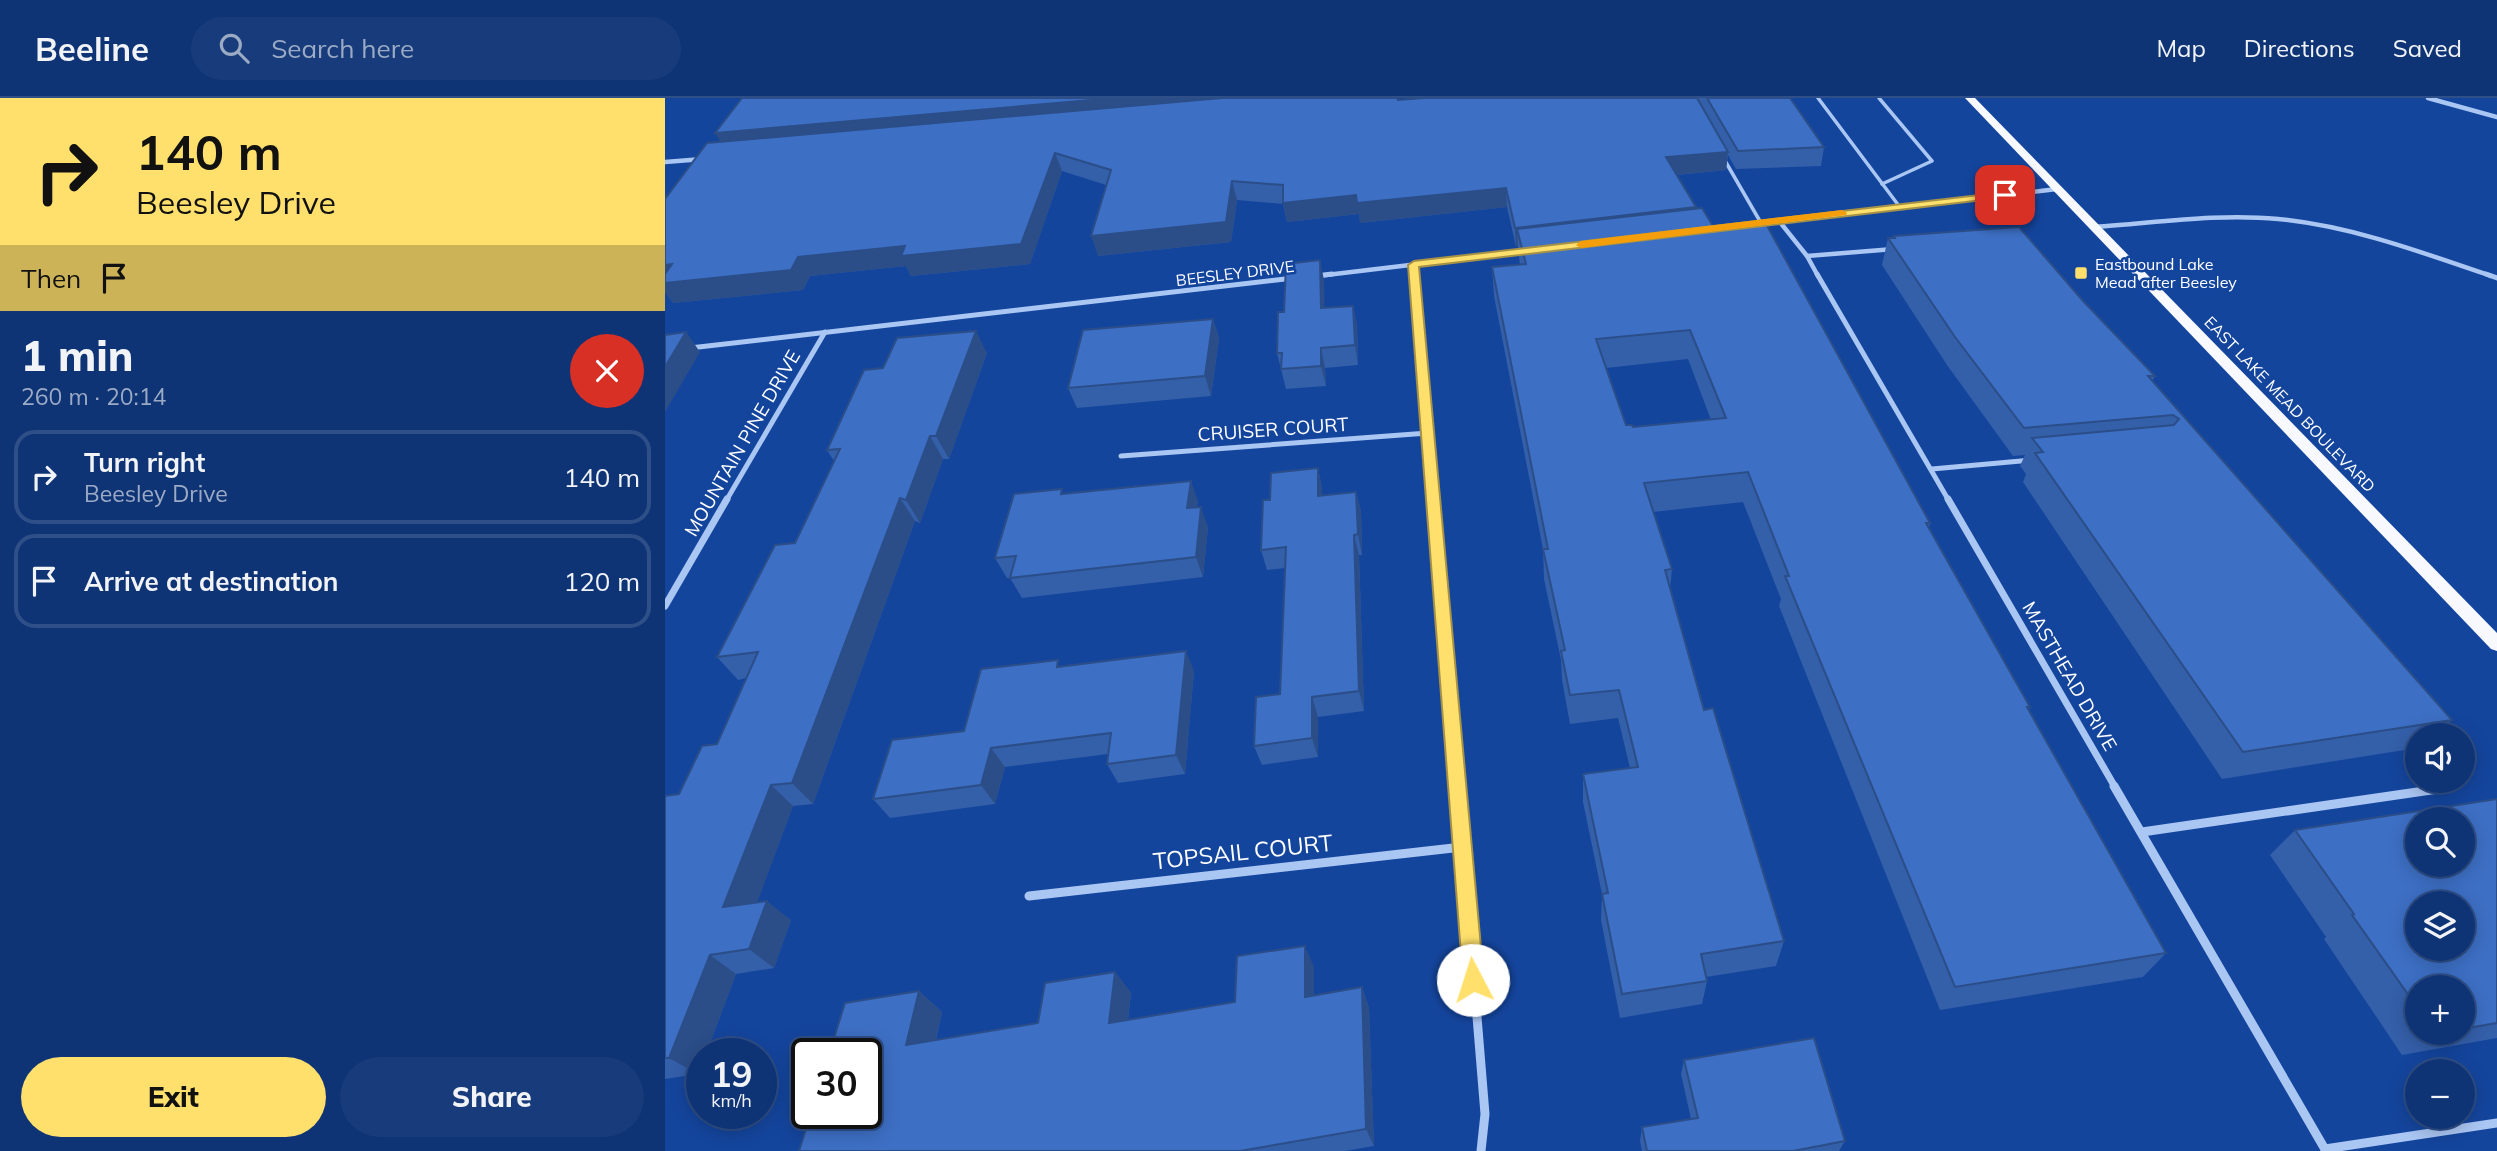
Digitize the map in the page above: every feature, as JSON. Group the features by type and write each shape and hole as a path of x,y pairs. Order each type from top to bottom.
{"main road":[{"name":"EAST LAKE MEAD BOULEVARD","path":"1970,98 2497,645"}],"street":[{"path":"2428,98 2497,117"},
{"path":"665,162 706,159"},
{"path":"1747,225 2057,189"},
{"path":"2095,227 2244,217 2322,225 2396,243 2497,278"},
{"name":"MASTHEAD DRIVE","path":"1779,221 1807,256 2326,1150"},
{"path":"1807,256 1900,249"},
{"name":"BEESLEY DRIVE","path":"678,349 1539,250"},
{"path":"1414,265 1485,1114 1481,1151"},
{"name":"MOUNTAIN PINE DRIVE","path":"665,606 825,332"},
{"name":"CRUISER COURT","path":"1121,456 1428,433"},
{"path":"1931,469 2039,460"},
{"path":"2142,832 2410,793"},
{"name":"TOPSAIL COURT","path":"1029,896 1462,847"},
{"path":"2326,1150 2497,1123"}],"lane":[{"path":"1818,98 1899,206"},
{"path":"1879,98 1932,161 1882,184"},
{"path":"1722,155 1761,223"}],"building":[{"path":"742,98 1114,98 715,133"},
{"path":"1222,98 1697,98 1728,152 1666,157 1696,207 1515,228 1506,188 1357,203 1356,195 1283,203 1283,185 1232,181 1226,222 1091,236 1111,170 1055,153 1021,244 901,256 905,246 798,257 791,270 665,283 665,274 672,264 665,265 665,199 707,143"},
{"path":"1707,98 1790,98 1824,147 1738,151"},
{"path":"1702,208 1713,226 1765,222 1930,523 1926,523 2166,953 1955,987 1785,576 1789,576 1748,472 1644,483 1672,569 1665,570 1704,710 1713,708 1784,941 1701,954 1707,981 1622,994 1602,894 1608,893 1583,774 1638,767 1619,690 1570,695 1561,651 1565,650 1543,549 1548,549 1492,267 1526,264 1517,229","holes":["1690,330 1726,418 1633,427 1626,425 1596,339"]},
{"path":"2019,227 2084,302 2155,376 2148,376 2452,720 2405,723 2405,727 2243,752 2035,453 2043,452 2032,438 2174,425 2179,419 2173,415 2024,428 1955,337 1888,238 1895,238 1894,236"},
{"path":"1320,260 1321,308 1353,306 1355,345 1321,348 1321,366 1281,369 1282,353 1277,353 1278,312 1284,312 1286,264"},
{"path":"1213,319 1205,376 1068,388 1083,330"},
{"path":"976,331 936,436 930,436 906,500 900,498 792,783 771,785 723,907 767,901 749,949 710,955 669,1058 665,1058 665,796 679,794 702,746 717,744 758,652 717,657 775,545 795,543 840,449 827,450 864,370 883,368 897,338"},
{"path":"686,332 665,367 665,335"},
{"path":"1318,468 1318,496 1356,492 1358,534 1354,535 1359,691 1312,697 1312,738 1254,746 1256,697 1280,694 1286,547 1261,550 1263,500 1270,500 1271,473"},
{"path":"1191,481 1187,508 1201,507 1196,557 1010,578 1016,556 995,558 1014,494 1062,489 1061,494"},
{"path":"1186,651 1176,755 1107,764 1111,733 991,748 981,785 873,799 892,740 964,731 981,669 1058,660 1057,667"},
{"path":"2497,799 2497,1023 2475,1027 2475,975 2405,975 2405,990 2352,915 2354,914 2295,830 2405,813 2405,877 2475,877 2475,807 2445,807"},
{"path":"1305,946 1305,997 1362,987 1366,1129 1240,1151 799,1151 806,1129 882,1129 882,1038 834,1038 845,1003 919,991 906,1045 1038,1023 1045,983 1115,972 1109,1023 1235,1002 1237,956"},
{"path":"1814,1038 1845,1141 1793,1151 1647,1151 1642,1127 1698,1118 1684,1060"}],"slow traffic":[{"path":"1581,245 1842,213"}],"place":[{"name":"Eastbound Lake Mead after Beesley","path":"2081,273"}],"route":[{"path":"1473,980 1414,265 2005,195"}]}
